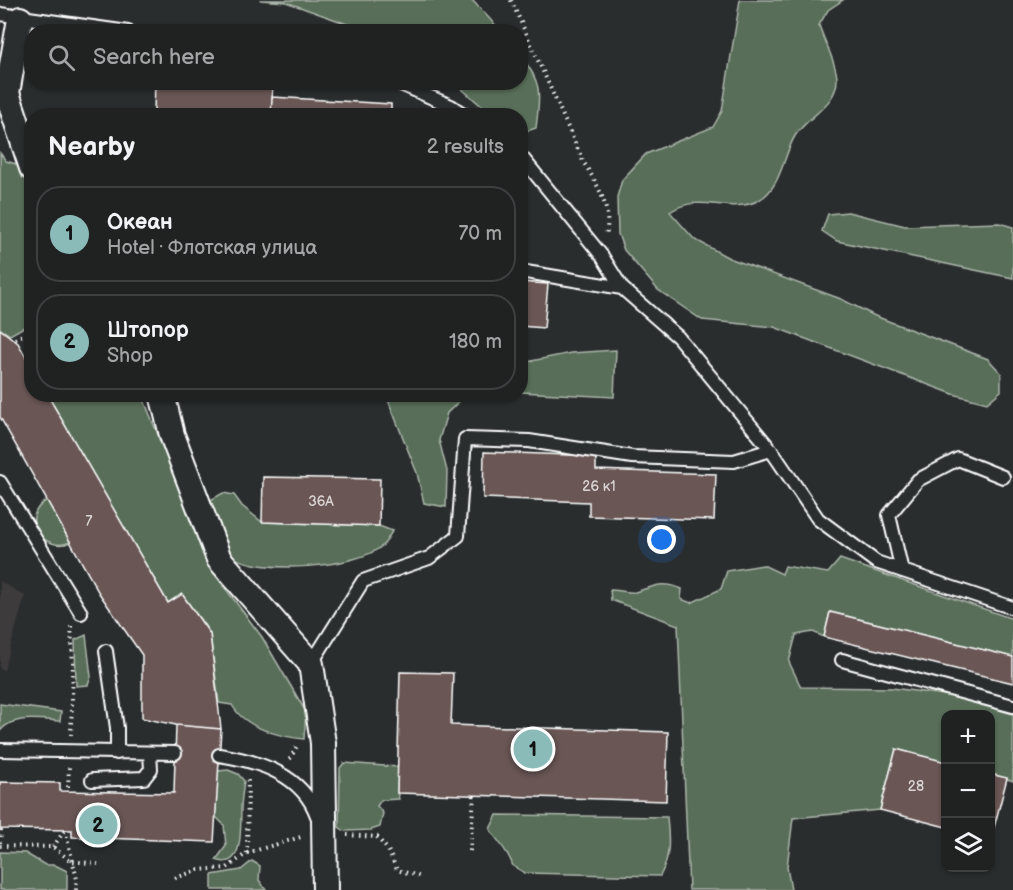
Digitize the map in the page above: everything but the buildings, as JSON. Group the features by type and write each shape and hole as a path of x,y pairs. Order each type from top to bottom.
{"street":[{"path":"10,17 7,93 24,144"},
{"path":"164,402 172,435 219,559 311,664 323,743 324,890"}],"lane":[{"path":"10,17 65,24"},
{"path":"414,90 454,108"},
{"path":"528,165 602,256 622,288 678,337 771,450 818,519 876,562 1013,608"},
{"path":"528,272 622,288"},
{"path":"311,664 363,581 429,558 458,536 465,439 529,441 632,457 734,461 771,450"},
{"path":"902,571 889,515 918,480 958,459 1003,477"},
{"path":"0,482 81,613"},
{"path":"106,651 117,728 117,753"},
{"path":"842,660 1013,706"},
{"path":"0,750 175,753"},
{"path":"92,780 144,778 151,769 150,754"},
{"path":"219,755 249,760 276,771 303,790 313,804 322,831"}],"path":[{"path":"511,0 522,24"},
{"path":"528,38 584,163 599,187 609,222 602,256"},
{"path":"15,339 24,334"},
{"path":"69,594 73,663 71,729"},
{"path":"247,853 249,760"},
{"path":"470,851 474,795"},
{"path":"1,829 0,844 53,847 71,861 98,864"},
{"path":"53,847 65,830 76,890"},
{"path":"175,878 198,870 227,868 247,853 322,831 377,837 388,850 397,870 422,877"}],"shaded area":[{"path":"0,581 25,596 4,670 0,668"}],"green space":[{"path":"260,0 472,0 494,24 347,24 286,2"},
{"path":"740,0 843,0 828,10 819,25 834,65 837,78 836,87 833,96 795,136 777,180 766,195 759,200 738,206 704,203 681,206 670,212 694,239 729,258 841,299 875,316 988,359 1001,373 1001,391 987,403 953,394 774,327 702,320 658,290 624,250 618,234 617,197 622,180 646,154 713,127 722,111"},
{"path":"528,66 538,90 536,128 528,131 528,108 484,108 463,90 528,90"},
{"path":"0,153 6,161 16,164 24,174 24,327 10,335 0,329"},
{"path":"848,212 905,226 999,223 1013,227 1013,278 837,241 822,231 828,214"},
{"path":"616,350 614,397 528,392 528,362 571,353"},
{"path":"51,402 145,402 213,572 262,637 306,712 304,739 263,730 245,720 232,705 219,703 210,633 182,594 168,603"},
{"path":"389,402 459,402 447,413 439,440 447,471 446,507 424,503 417,473"},
{"path":"223,493 234,495 242,506 262,522 379,526 392,531 382,546 352,560 284,567 245,562 232,556 229,552 221,539 207,502"},
{"path":"47,500 70,542 53,543 38,533 34,525 34,517 38,508"},
{"path":"840,559 1013,619 1013,657 830,612 824,637 813,632 796,635 789,662 801,687 892,688 952,696 1013,714 1013,781 995,775 995,710 941,710 941,761 896,749 880,810 793,818 787,867 791,890 689,890 678,625 611,600 610,590 635,592 658,585 675,586 682,589 681,599 691,603 721,589 727,571 763,565 782,574 785,566 828,573"},
{"path":"86,635 91,677 88,685 76,686 75,640"},
{"path":"0,704 61,712 60,721 20,720 12,722 0,731"},
{"path":"344,763 398,767 399,799 381,800 377,806 383,813 380,827 371,830 345,831 339,827 340,768"},
{"path":"228,770 238,774 244,781 239,845 232,859 225,862 216,860 226,846 224,825 215,816 218,771"},
{"path":"497,815 667,817 669,840 664,869 660,876 525,873 513,866 506,851 490,829"},
{"path":"0,852 25,853 45,865 55,865 67,871 67,890 0,890"},
{"path":"252,861 260,866 259,880 266,890 212,890 212,875 241,870"}],"place":[{"name":"Океан","path":"533,749"},
{"name":"Штопор","path":"98,825"}]}
